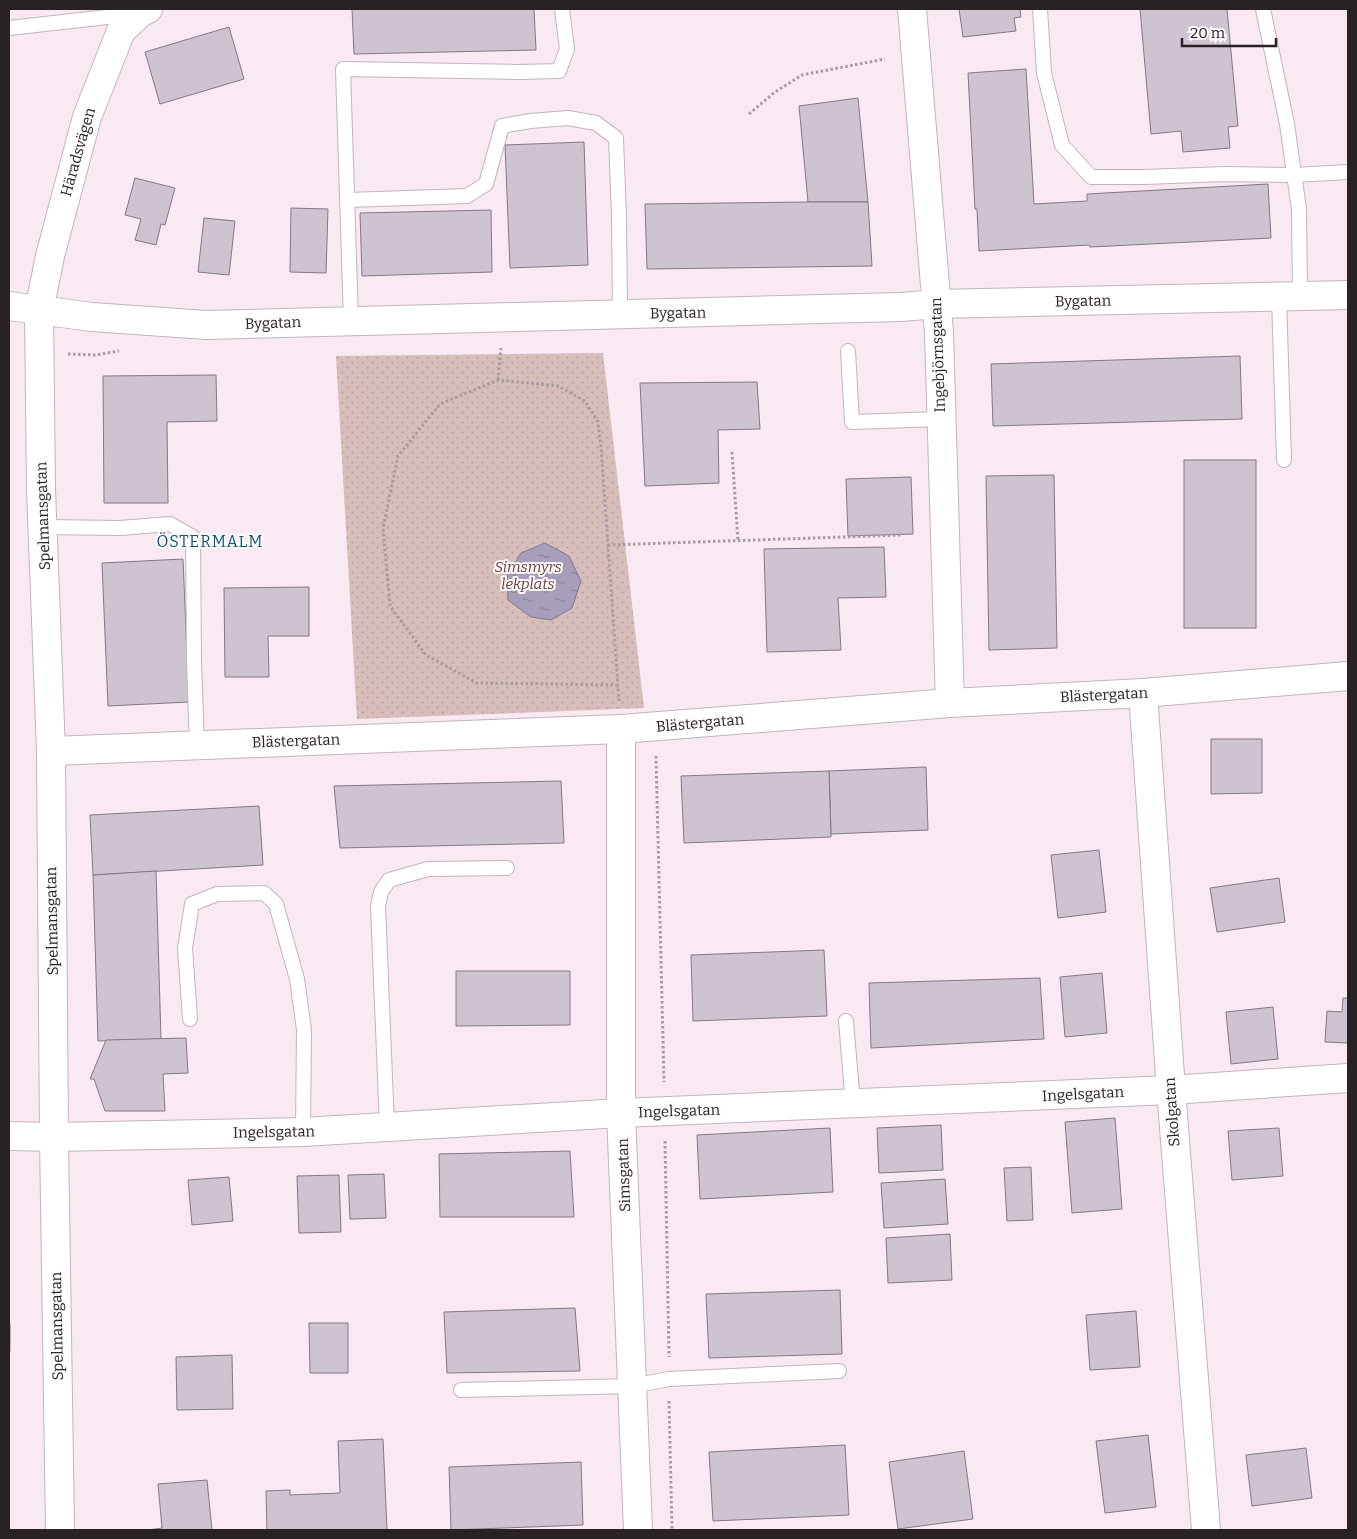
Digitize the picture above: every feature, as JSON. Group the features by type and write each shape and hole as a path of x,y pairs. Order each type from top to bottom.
{"street":[{"name":"Ingebjörnsgatan","path":"912,9 939,332 950,703"},
{"name":"Häradsvägen","path":"39,311 50,256 86,117 121,31 144,11"},
{"name":"Bygatan","path":"9,306 92,317 206,325 901,307 936,304 1348,295"},
{"name":"Spelmansgatan","path":"39,311 43,527 51,751 60,1530"},
{"name":"Blästergatan","path":"51,751 621,729 950,703 1143,693 1348,676"},
{"name":"Skolgatan","path":"1143,693 1171,1090 1206,1530"},
{"name":"Simsgatan","path":"621,729 621,1113 638,1530"},
{"name":"Ingelsgatan","path":"9,1136 54,1137 303,1132 621,1113 1171,1090 1348,1078"}],"lane":[{"path":"351,321 343,68 519,72 559,71 567,49 562,9"},
{"path":"1040,9 1044,73 1062,145 1091,177 1225,174 1294,175 1348,172"},
{"path":"1263,9 1287,124 1299,208 1289,296 1284,460"},
{"path":"9,28 144,11"},
{"path":"348,200 467,196 486,184 502,126 530,120 568,118 596,123 616,138 620,314"},
{"path":"848,351 852,422 941,420"},
{"path":"43,527 120,528 170,524 193,538 194,662 198,745"},
{"path":"387,1127 378,906 381,892 389,880 428,869 506,868"},
{"path":"190,1019 185,948 192,904 217,894 264,894 276,904 297,979 304,1030 303,1132"},
{"path":"846,1021 853,1104"},
{"path":"461,1390 632,1386 669,1378 839,1371"}],"path":[{"path":"748,114 775,92 802,75 916,54"},
{"path":"618,685 477,683 426,655 390,606 382,528 398,456 440,404 498,380 558,386 585,401 598,422 601,447 618,685 621,729"},
{"path":"732,452 738,541"},
{"path":"608,545 901,535"}],"green space":[{"name":"Simsmyrs lekplats","path":"603,353 644,708 357,719 336,356"}],"water":[{"path":"545,543 569,556 581,581 572,608 551,620 531,617 508,600 507,576 521,553"}],"building":[{"path":"352,9 534,9 536,50 354,54"},
{"path":"959,9 1020,9 1021,17 1014,18 1016,31 963,37"},
{"path":"1140,9 1227,9 1238,126 1228,127 1230,148 1183,152 1181,131 1151,134"},
{"path":"229,27 244,79 160,104 145,52"},
{"path":"1026,69 1034,204 1087,201 1087,194 1268,184 1271,238 979,251 968,73"},
{"path":"858,98 868,202 808,202 799,106"},
{"path":"584,142 588,265 510,268 505,145"},
{"path":"135,178 175,188 165,225 161,224 156,245 135,240 141,219 125,215"},
{"path":"868,202 872,266 647,269 645,204"},
{"path":"291,208 328,209 326,273 290,272"},
{"path":"491,210 492,272 362,276 360,213"},
{"path":"204,218 235,221 229,275 198,272"},
{"path":"1240,356 1242,419 993,426 991,364"},
{"path":"216,375 217,421 167,422 168,503 104,503 103,376"},
{"path":"757,382 760,429 718,430 719,483 645,486 640,383"},
{"path":"1184,460 1256,460 1256,628 1184,628"},
{"path":"1054,475 1057,648 989,650 986,476"},
{"path":"911,477 913,534 848,536 846,479"},
{"path":"884,547 886,597 838,598 841,650 767,652 764,549"},
{"path":"183,559 189,702 108,706 102,563"},
{"path":"309,587 309,636 268,636 269,677 225,677 224,588"},
{"path":"1211,739 1262,739 1262,793 1211,794"},
{"path":"926,767 928,830 831,834 829,771"},
{"path":"829,771 831,837 684,843 681,776"},
{"path":"561,781 564,843 340,848 334,786"},
{"path":"259,806 263,865 93,875 90,815"},
{"path":"1099,850 1106,912 1058,918 1051,855"},
{"path":"156,871 161,1039 98,1041 93,875"},
{"path":"1279,878 1285,922 1217,932 1210,888"},
{"path":"824,950 827,1016 693,1021 691,955"},
{"path":"456,971 570,971 570,1025 456,1026"},
{"path":"1102,973 1107,1033 1065,1037 1060,977"},
{"path":"1040,978 1044,1039 871,1048 869,983"},
{"path":"1343,998 1348,998 1348,1043 1325,1042 1327,1011 1342,1012"},
{"path":"1273,1007 1278,1059 1231,1064 1226,1012"},
{"path":"186,1038 188,1073 163,1074 165,1111 105,1111 94,1079 90,1079 106,1040"},
{"path":"1115,1118 1122,1209 1072,1213 1065,1122"},
{"path":"941,1125 943,1170 879,1173 877,1128"},
{"path":"830,1128 833,1192 700,1199 697,1135"},
{"path":"1279,1128 1283,1176 1232,1180 1228,1131"},
{"path":"570,1151 574,1217 440,1217 439,1154"},
{"path":"1031,1167 1033,1220 1007,1221 1004,1168"},
{"path":"384,1174 386,1218 350,1219 348,1175"},
{"path":"339,1175 341,1232 299,1233 297,1176"},
{"path":"229,1177 233,1221 192,1225 188,1180"},
{"path":"945,1179 948,1224 884,1228 881,1183"},
{"path":"950,1234 952,1280 888,1283 886,1238"},
{"path":"840,1290 842,1354 709,1358 706,1294"},
{"path":"575,1308 580,1371 447,1373 444,1312"},
{"path":"1136,1311 1140,1367 1090,1370 1086,1315"},
{"path":"309,1323 348,1323 348,1373 310,1373"},
{"path":"10,1324 10,1351 9,1351"},
{"path":"232,1355 233,1409 177,1410 176,1357"},
{"path":"1148,1435 1156,1507 1105,1513 1096,1441"},
{"path":"383,1439 387,1530 267,1530 266,1491 290,1490 290,1495 340,1493 338,1441"},
{"path":"845,1445 849,1515 713,1521 709,1452"},
{"path":"1306,1448 1312,1498 1252,1506 1246,1455"},
{"path":"964,1451 973,1519 898,1529 889,1462"},
{"path":"581,1462 583,1525 451,1530 449,1467"},
{"path":"207,1480 212,1530 148,1530 162,1528 158,1484"}],"district":[{"name":"ÖSTERMALM","path":"210,541"}]}
